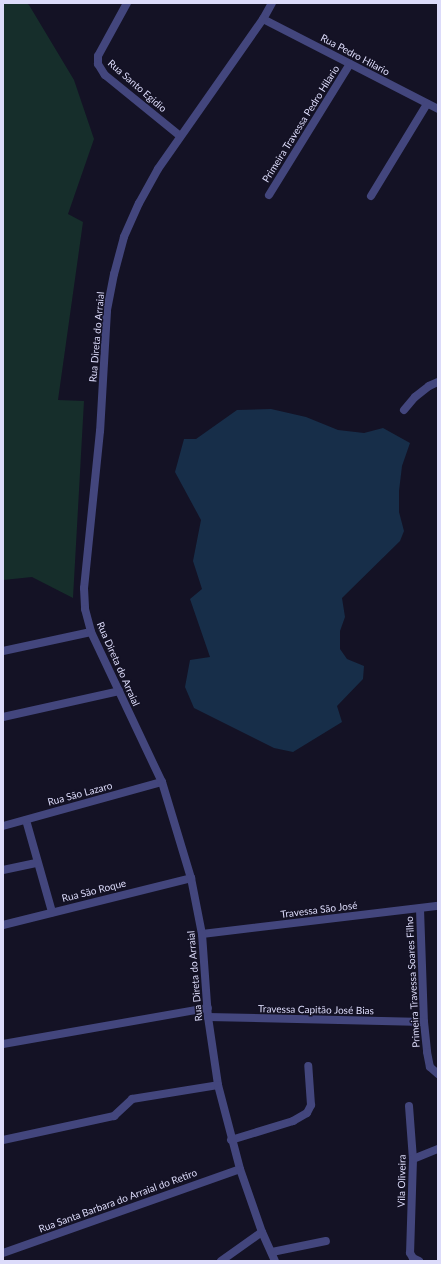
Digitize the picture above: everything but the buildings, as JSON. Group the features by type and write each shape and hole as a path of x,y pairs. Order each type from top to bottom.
{"street":[{"name":"Rua Santo Egidio","path":"127,3 98,56 98,64 105,75 180,136"},
{"name":"Rua Direta do Arraial","path":"272,3 158,169 124,237 114,274 107,311 100,431 84,588 84,608 91,632 162,782 191,878 202,934 208,1017 218,1085 231,1140 240,1168 262,1232 275,1261"},
{"name":"Rua Pedro Hilario","path":"263,18 438,109"},
{"name":"Primeira Travessa Pedro Hilario","path":"269,195 350,64"},
{"path":"371,196 427,104"},
{"path":"404,410 415,397 429,386 438,382"},
{"path":"3,651 91,632"},
{"path":"3,717 118,691"},
{"name":"Rua São Lazaro","path":"3,826 162,782"},
{"path":"26,820 52,912"},
{"path":"3,870 37,863"},
{"name":"Rua São Roque","path":"3,925 191,878"},
{"name":"Travessa São José","path":"202,934 438,906"},
{"name":"Primeira Travessa Soares Filho","path":"420,909 424,1022 430,1067 438,1074"},
{"path":"3,1044 208,1008"},
{"name":"Travessa Capitão José Bias","path":"208,1017 424,1022"},
{"path":"231,1140 293,1121 307,1113 311,1105 308,1066"},
{"path":"3,1140 114,1116 132,1098 218,1085"},
{"name":"Vila Oliveira","path":"409,1106 413,1159 410,1255 419,1261"},
{"path":"413,1159 438,1150"},
{"name":"Rua Santa Barbara do Arraial do Retiro","path":"3,1253 240,1168"},
{"path":"221,1261 262,1232"},
{"path":"272,1252 326,1241"}],"green space":[{"path":"3,3 26,3 29,5 74,80 94,139 68,214 83,222 58,400 84,401 73,598 32,577 3,580"}],"water":[{"path":"271,409 306,417 338,430 364,433 383,428 410,443 402,466 399,491 399,512 404,531 400,541 342,598 345,617 340,631 340,649 347,659 364,666 363,679 337,706 342,722 293,752 274,748 194,708 185,687 190,660 210,657 190,599 202,589 193,561 201,520 175,472 184,439 196,439 237,410"}]}
